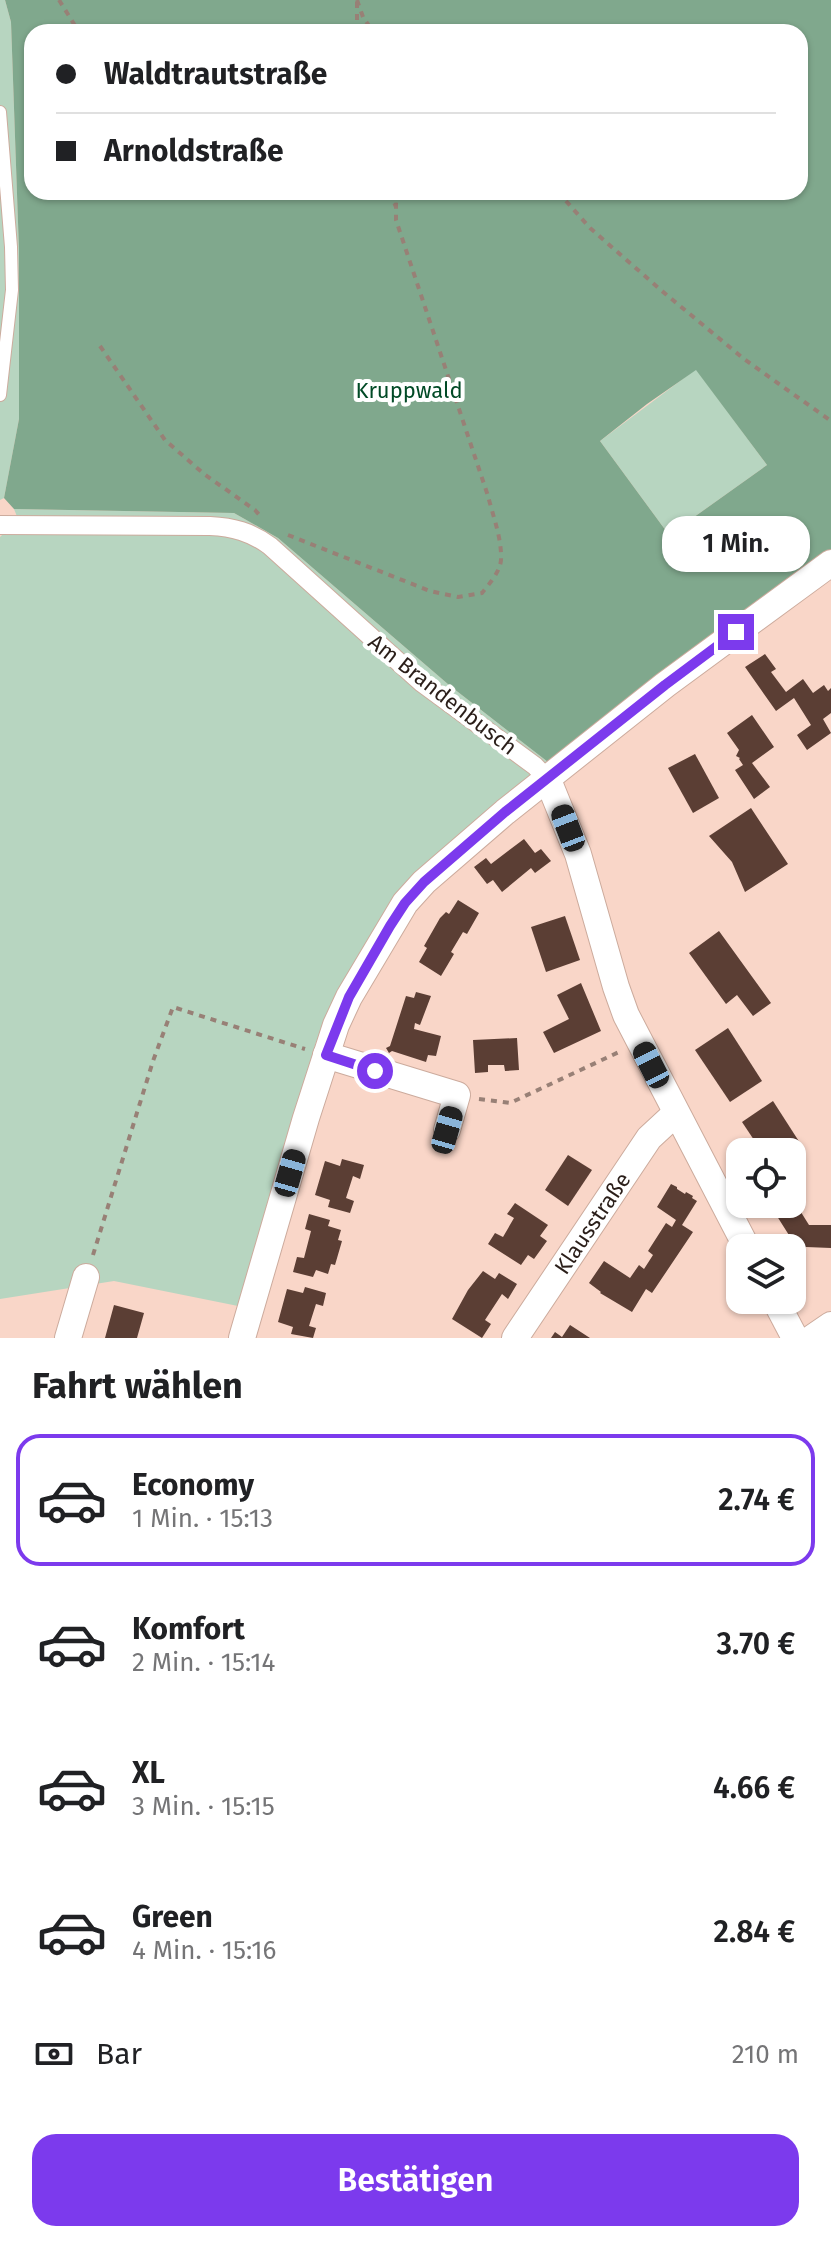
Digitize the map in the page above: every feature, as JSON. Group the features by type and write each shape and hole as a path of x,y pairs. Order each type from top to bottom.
{"street":[{"name":"Am Brandenbusch","path":"0,525 210,526 228,527 255,535 410,673 535,766 548,780 578,854 616,987 639,1042 740,1234"},
{"path":"242,1338 326,1055 349,997 405,903 444,864 505,812 665,685 831,563"},
{"path":"326,1055 457,1095 447,1130"},
{"name":"Klausstraße","path":"515,1338 649,1138 676,1113"},
{"path":"68,1338 86,1277"},
{"path":"782,1314 795,1338"},
{"path":"812,1338 831,1325"}],"lane":[{"path":"0,112 12,290 0,395"}],"path":[{"path":"59,0 74,24"},
{"path":"357,0 357,24"},
{"path":"357,0 368,24"},
{"path":"393,200 397,210"},
{"path":"255,535 275,532 297,537 430,591 458,597 482,593 501,562 488,496 396,220 396,200"},
{"path":"565,200 590,228 662,291 744,359 831,421"},
{"path":"100,346 165,440 204,474 255,510 275,532"},
{"path":"86,1277 153,1061 173,1007 326,1055"},
{"path":"457,1095 510,1103 639,1042"}],"green space":[{"path":"0,0 5,0 11,22 19,251 19,419 4,498 0,500"},
{"name":"Kruppwald","path":"5,0 831,0 831,556 557,769 449,685 278,538 234,513 14,509 4,498 19,419 19,251 11,22","holes":["696,370 767,465 669,535 600,441"]},
{"path":"696,369 767,465 669,535 600,441"},
{"path":"14,509 234,513 278,538 449,685 557,769 382,917 316,1042 243,1307 114,1281 0,1299 0,537 24,534"}],"building":[{"path":"765,654 776,669 771,672 786,692 803,679 813,693 824,685 828,691 831,688 831,713 823,719 831,733 807,750 797,735 811,725 794,698 776,711 745,667"},
{"path":"752,715 774,747 752,763 770,787 754,799 735,770 743,765 736,756 739,750 727,733"},
{"path":"695,754 719,798 693,813 668,768"},
{"path":"751,808 788,864 745,892 732,862 709,836"},
{"path":"524,839 535,853 541,849 551,861 535,873 531,868 502,892 493,880 487,884 474,867 486,858 491,864"},
{"path":"458,900 479,913 467,934 463,932 441,976 419,962 440,918 446,912 449,914"},
{"path":"565,916 580,960 546,972 531,927"},
{"path":"719,931 771,1003 753,1016 737,995 726,1004 689,953"},
{"path":"581,983 601,1031 554,1053 543,1032 569,1019 557,995"},
{"path":"416,992 431,996 420,1025 415,1023 414,1029 441,1036 436,1056 428,1055 426,1062 392,1051 389,1053 386,1048 390,1046 406,996 414,998"},
{"path":"728,1028 762,1081 730,1102 695,1050"},
{"path":"517,1038 519,1070 505,1071 504,1065 488,1065 488,1072 475,1073 473,1040"},
{"path":"773,1101 797,1138 753,1138 742,1122"},
{"path":"568,1155 592,1170 568,1206 545,1190"},
{"path":"342,1159 364,1165 360,1179 353,1176 346,1198 354,1201 350,1213 328,1207 330,1200 315,1195 325,1161 340,1166"},
{"path":"671,1184 697,1201 682,1225 693,1232 652,1293 646,1289 632,1312 589,1283 604,1261 630,1278 639,1265 644,1269 653,1255 648,1251 666,1223 672,1227 676,1220 657,1207"},
{"path":"515,1203 548,1225 540,1236 547,1241 534,1259 528,1255 521,1265 488,1244 495,1233 503,1237 514,1218 507,1214"},
{"path":"309,1214 330,1220 328,1226 341,1230 338,1240 342,1241 335,1265 331,1264 328,1274 316,1270 313,1277 293,1272 297,1257 304,1258 311,1231 305,1229"},
{"path":"778,1218 805,1218 809,1225 831,1225 831,1248 806,1247 806,1234 788,1234"},
{"path":"483,1271 495,1279 499,1273 517,1284 508,1299 502,1294 485,1320 491,1324 482,1338 452,1319"},
{"path":"305,1287 326,1293 323,1306 316,1304 309,1326 316,1328 313,1338 291,1334 293,1327 278,1322 287,1289 303,1293"},
{"path":"114,1305 144,1313 137,1338 105,1338"},
{"path":"570,1325 590,1338 551,1338 555,1332 562,1337"}],"route":[{"path":"375,1071 326,1055 349,997 405,903 424,882 505,812 736,632"}]}
